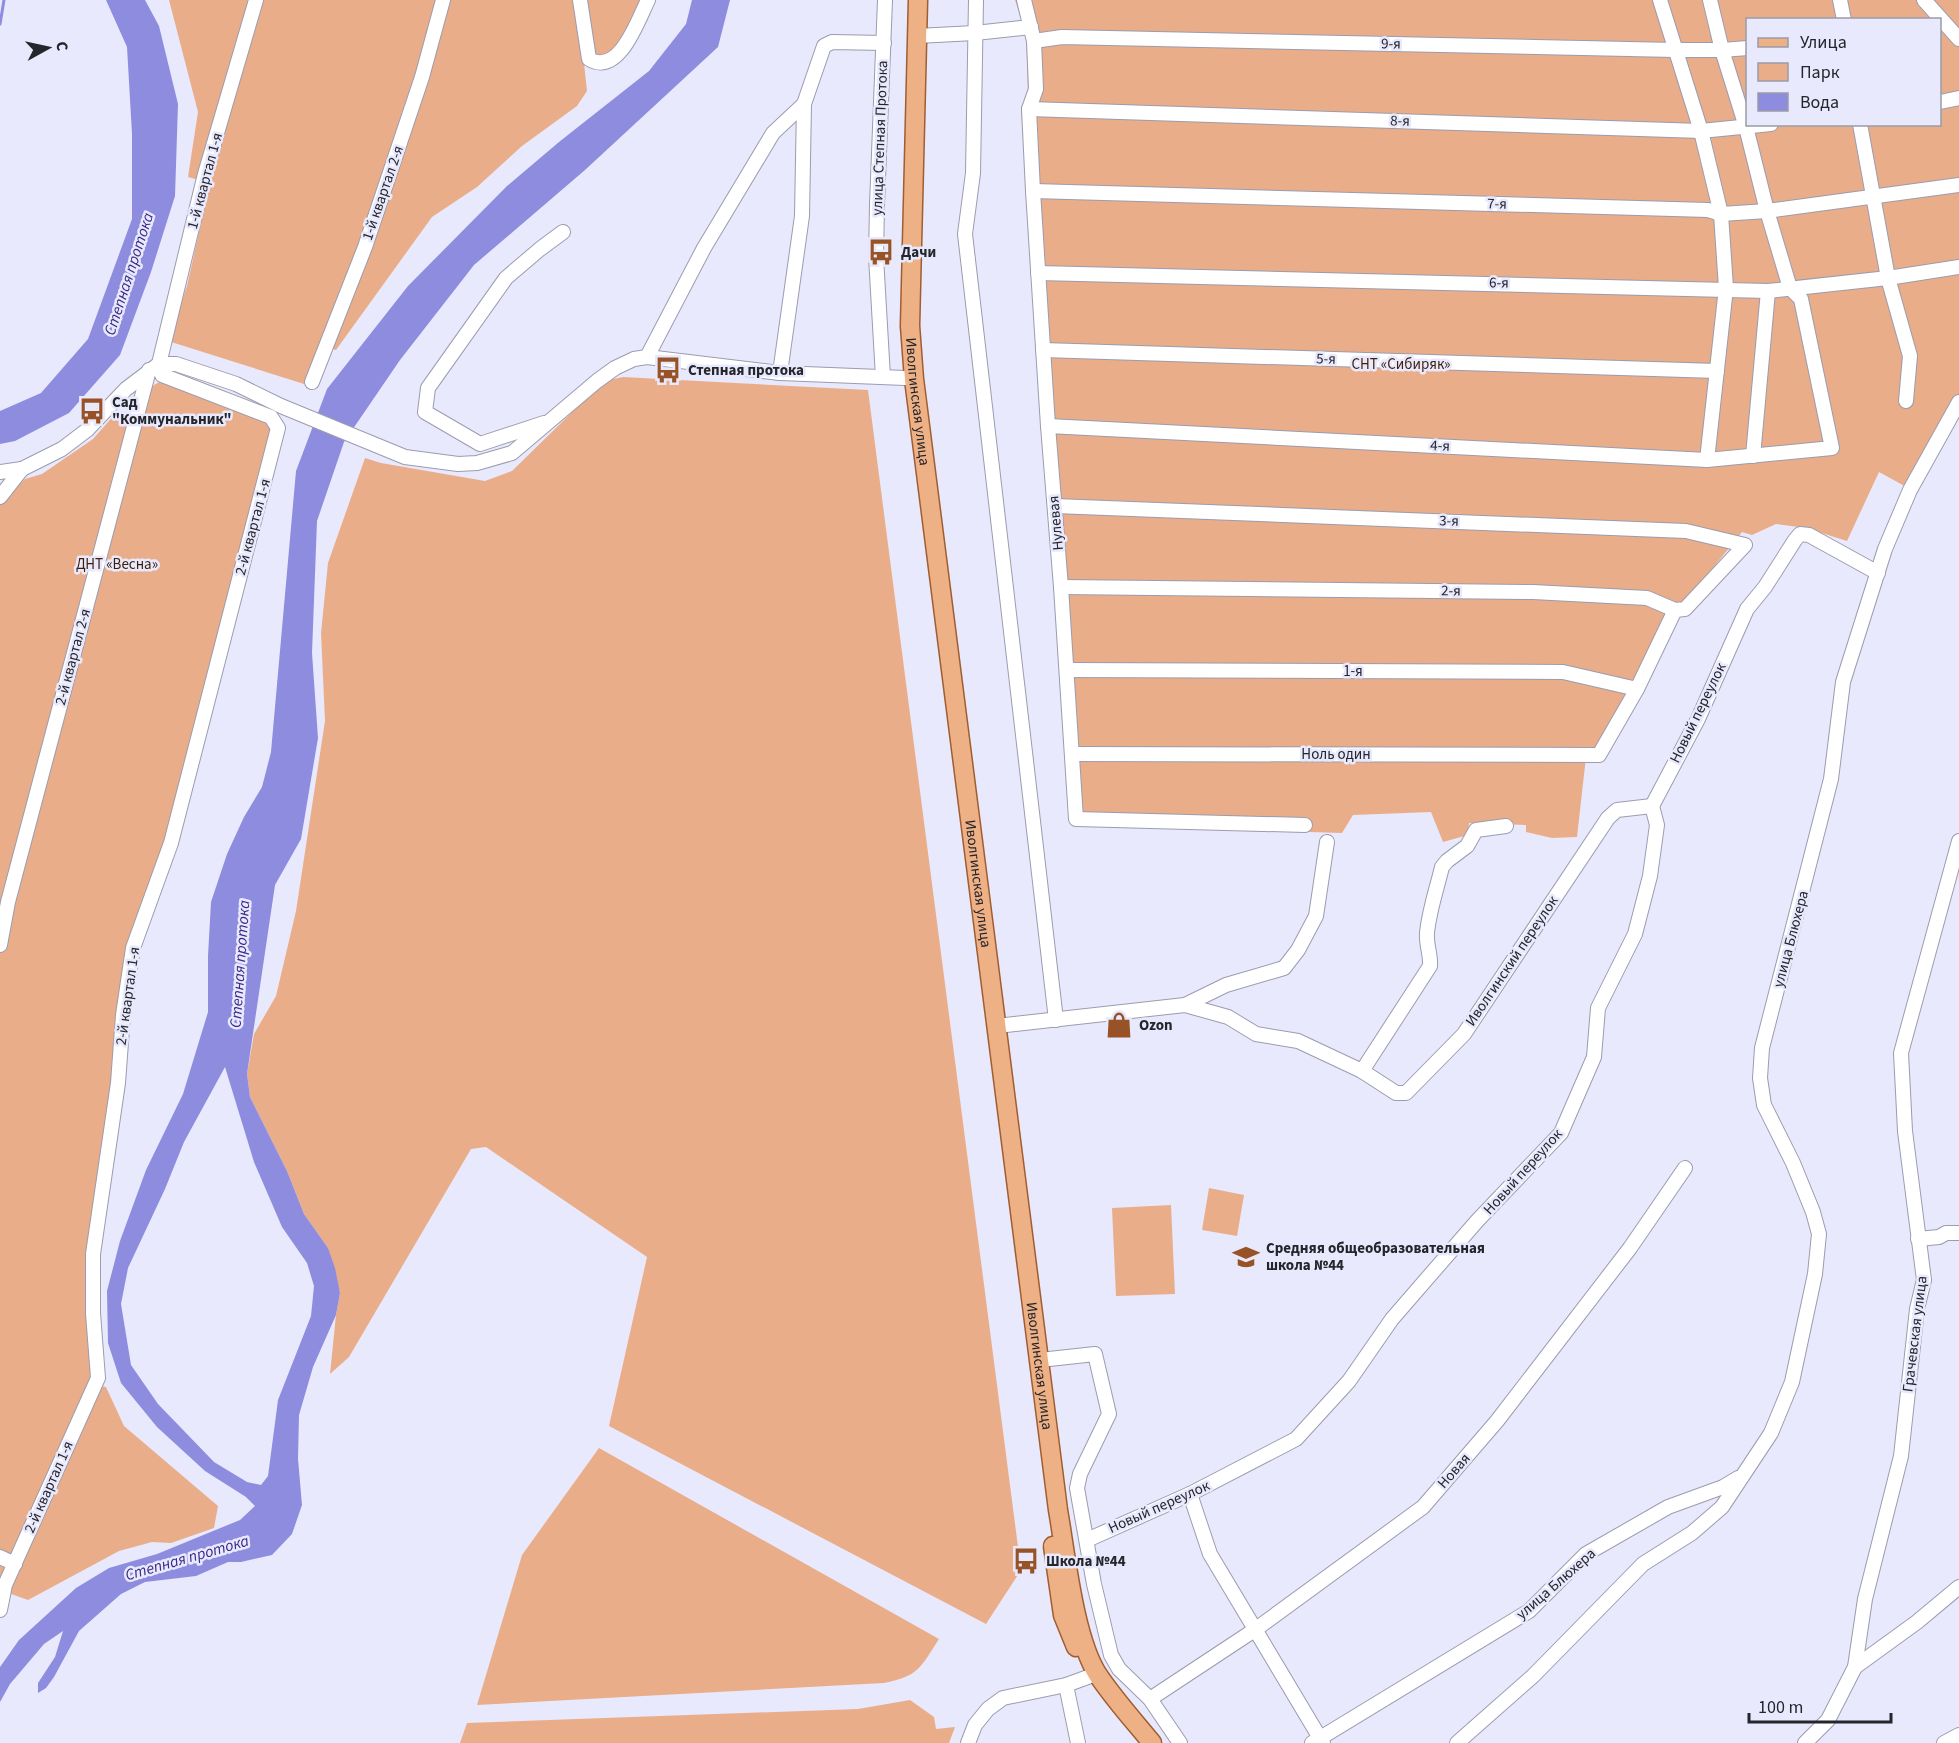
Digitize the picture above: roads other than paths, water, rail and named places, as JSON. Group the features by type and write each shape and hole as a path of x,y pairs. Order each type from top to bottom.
{"main road":[{"name":"Иволгинская улица","path":"908,0 900,325 1049,1522 1063,1615 1088,1677 1140,1743"},
{"name":"Иволгинская улица","path":"918,0 910,326 914,379 1058,1510 1084,1643 1097,1673 1152,1743"}],"street":[{"name":"1-й квартал 1-я","path":"154,367 205,174 256,0"},
{"name":"1-й квартал 2-я","path":"312,382 365,247 422,77 443,0"},
{"path":"580,0 589,59 600,64 608,62 625,47 648,0"},
{"name":"улица Степная Протока","path":"883,377 876,257 885,0"},
{"path":"976,0 973,172 965,234 1056,1020"},
{"name":"Нулевая","path":"1024,0 1032,34 1036,89 1029,110 1033,191 1047,426 1061,587 1076,819 1305,825"},
{"path":"1660,0 1701,130 1721,214 1726,288 1707,460"},
{"path":"1710,0 1722,50 1746,127 1767,211 1790,288"},
{"path":"1840,0 1844,18"},
{"path":"1924,0 1940,18"},
{"path":"1941,19 1959,39"},
{"name":"9-я","path":"917,36 975,33 1062,37 1675,50 1746,48"},
{"name":"улица Степная Протока","path":"780,373 802,216 804,104 826,44 832,42 884,43"},
{"path":"1941,102 1959,98"},
{"name":"улица Степная Протока","path":"647,357 704,248 773,133 804,104"},
{"name":"8-я","path":"1029,110 1701,130 1755,126"},
{"path":"1860,126 1888,278 1910,356 1906,401"},
{"name":"7-я","path":"1033,191 1708,210 1721,214 1767,211 1959,185"},
{"path":"552,420 480,444 425,412 428,388 506,278 563,232"},
{"name":"6-я","path":"1038,273 1726,288 1768,291 1888,278 1959,267"},
{"name":"4-я","path":"1047,426 1707,460 1832,448 1801,299 1790,288"},
{"path":"1753,456 1768,291"},
{"name":"5-я","path":"1043,350 1717,370"},
{"path":"0,472 22,469 62,449 87,430 126,389 154,367 176,364 236,384 284,407 405,457 458,464 477,463 512,453 597,381 615,368 634,359 647,357 780,373 905,378"},
{"name":"2-й квартал 1-я","path":"0,1610 5,1585 98,1378 93,1312 93,1254 118,1083 123,1015 133,948 171,843 278,428 271,417 162,375 154,367"},
{"name":"2-й квартал 2-я","path":"0,945 11,891 154,367"},
{"name":"улица Блюхера","path":"1457,1743 1533,1676 1643,1564 1692,1533 1722,1507 1771,1433 1792,1382 1815,1274 1819,1234 1813,1212 1793,1163 1764,1105 1760,1078 1762,1048 1831,779 1843,681 1885,549 1910,490 1959,402"},
{"path":"3,494 22,469"},
{"name":"3-я","path":"1054,506 1686,531 1745,544 1685,609 1675,610"},
{"name":"Новый переулок","path":"1087,1540 1191,1494 1296,1439 1349,1381 1392,1319 1477,1221 1561,1133 1594,1057 1598,1008 1635,934 1650,876 1657,825 1652,806 1698,719 1747,609 1800,534 1809,535 1878,573"},
{"name":"2-я","path":"1061,587 1533,592 1647,598 1675,610"},
{"path":"1637,689 1675,610"},
{"name":"1-я","path":"1067,670 1563,672 1637,689"},
{"name":"Ноль один","path":"1073,754 1599,755 1637,689"},
{"name":"Иволгинский переулок","path":"1185,1005 1228,1017 1256,1034 1298,1041 1362,1071 1396,1093 1406,1092 1464,1034 1608,818 1617,810 1652,806"},
{"path":"1362,1071 1430,966 1427,932 1442,867 1467,846 1476,830 1506,826"},
{"name":"Грачевская улица","path":"1805,1743 1828,1720 1856,1667 1864,1599 1901,1456 1917,1309 1924,1280 1905,1131 1901,1053 1959,841"},
{"name":"Иволгинский переулок","path":"997,1026 1185,1005 1226,985 1284,968 1298,950 1316,916 1327,842"},
{"name":"Новая","path":"1150,1700 1256,1629 1423,1507 1497,1421 1630,1248 1685,1168"},
{"path":"1918,1239 1939,1237 1946,1233 1959,1233"},
{"path":"1040,1360 1095,1353 1109,1414 1080,1474 1077,1488 1094,1584 1111,1655 1119,1669 1150,1700 1180,1743"},
{"name":"улица Блюхера","path":"1319,1741 1529,1611 1586,1554 1668,1507 1723,1487 1744,1475"},
{"path":"1191,1494 1210,1554 1256,1629 1319,1741"},
{"path":"0,1557 15,1564"},
{"path":"1856,1667 1917,1622 1959,1587"},
{"path":"968,1743 975,1725 988,1709 1003,1698 1066,1685 1088,1677"},
{"path":"1066,1685 1078,1743"},
{"path":"1119,1702 1136,1687"},
{"path":"1944,1743 1959,1735"}],"water":[{"path":"106,0 145,0 159,26 178,104 175,196 151,272 120,355 69,413 15,441 0,444 0,411 41,393 88,339 132,219 132,134 127,47"},
{"path":"692,0 730,0 718,47 585,170 474,265 400,360 344,442 317,521 312,653 318,738 301,839 275,885 247,1074 250,1097 287,1171 304,1214 328,1248 340,1293 336,1315 313,1367 299,1415 298,1459 302,1505 292,1534 272,1555 241,1562 228,1562 196,1576 145,1582 121,1594 79,1631 46,1688 38,1693 38,1683 55,1657 63,1631 44,1644 10,1684 0,1702 0,1667 19,1640 76,1588 109,1568 157,1554 240,1520 255,1506 246,1497 205,1471 157,1427 121,1383 108,1343 107,1291 120,1241 146,1170 183,1094 208,1012 211,902 227,854 244,817 262,787 271,752 296,471 327,389 408,286 507,186 649,71 686,24","holes":["225,1067 254,1162 282,1227 307,1263 314,1286 311,1316 278,1400 268,1476 261,1485 247,1482 214,1462 158,1404 131,1365 121,1304 128,1268 184,1142"]}],"waterway":[{"path":"0,24 4,0"}],"place":[{"name":"Дачи","path":"881,252"},
{"name":"Степная протока","path":"668,370"},
{"name":"Сад \"Коммунальник\"","path":"92,411"},
{"name":"Ozon","path":"1119,1025"},
{"name":"Средняя общеобразовательная школа №44","path":"1246,1257"},
{"name":"Школа №44","path":"1026,1561"}],"park label":[{"name":"СНТ «Сибиряк»","path":"1401,364"},
{"name":"ДНТ «Весна»","path":"117,564"}]}
